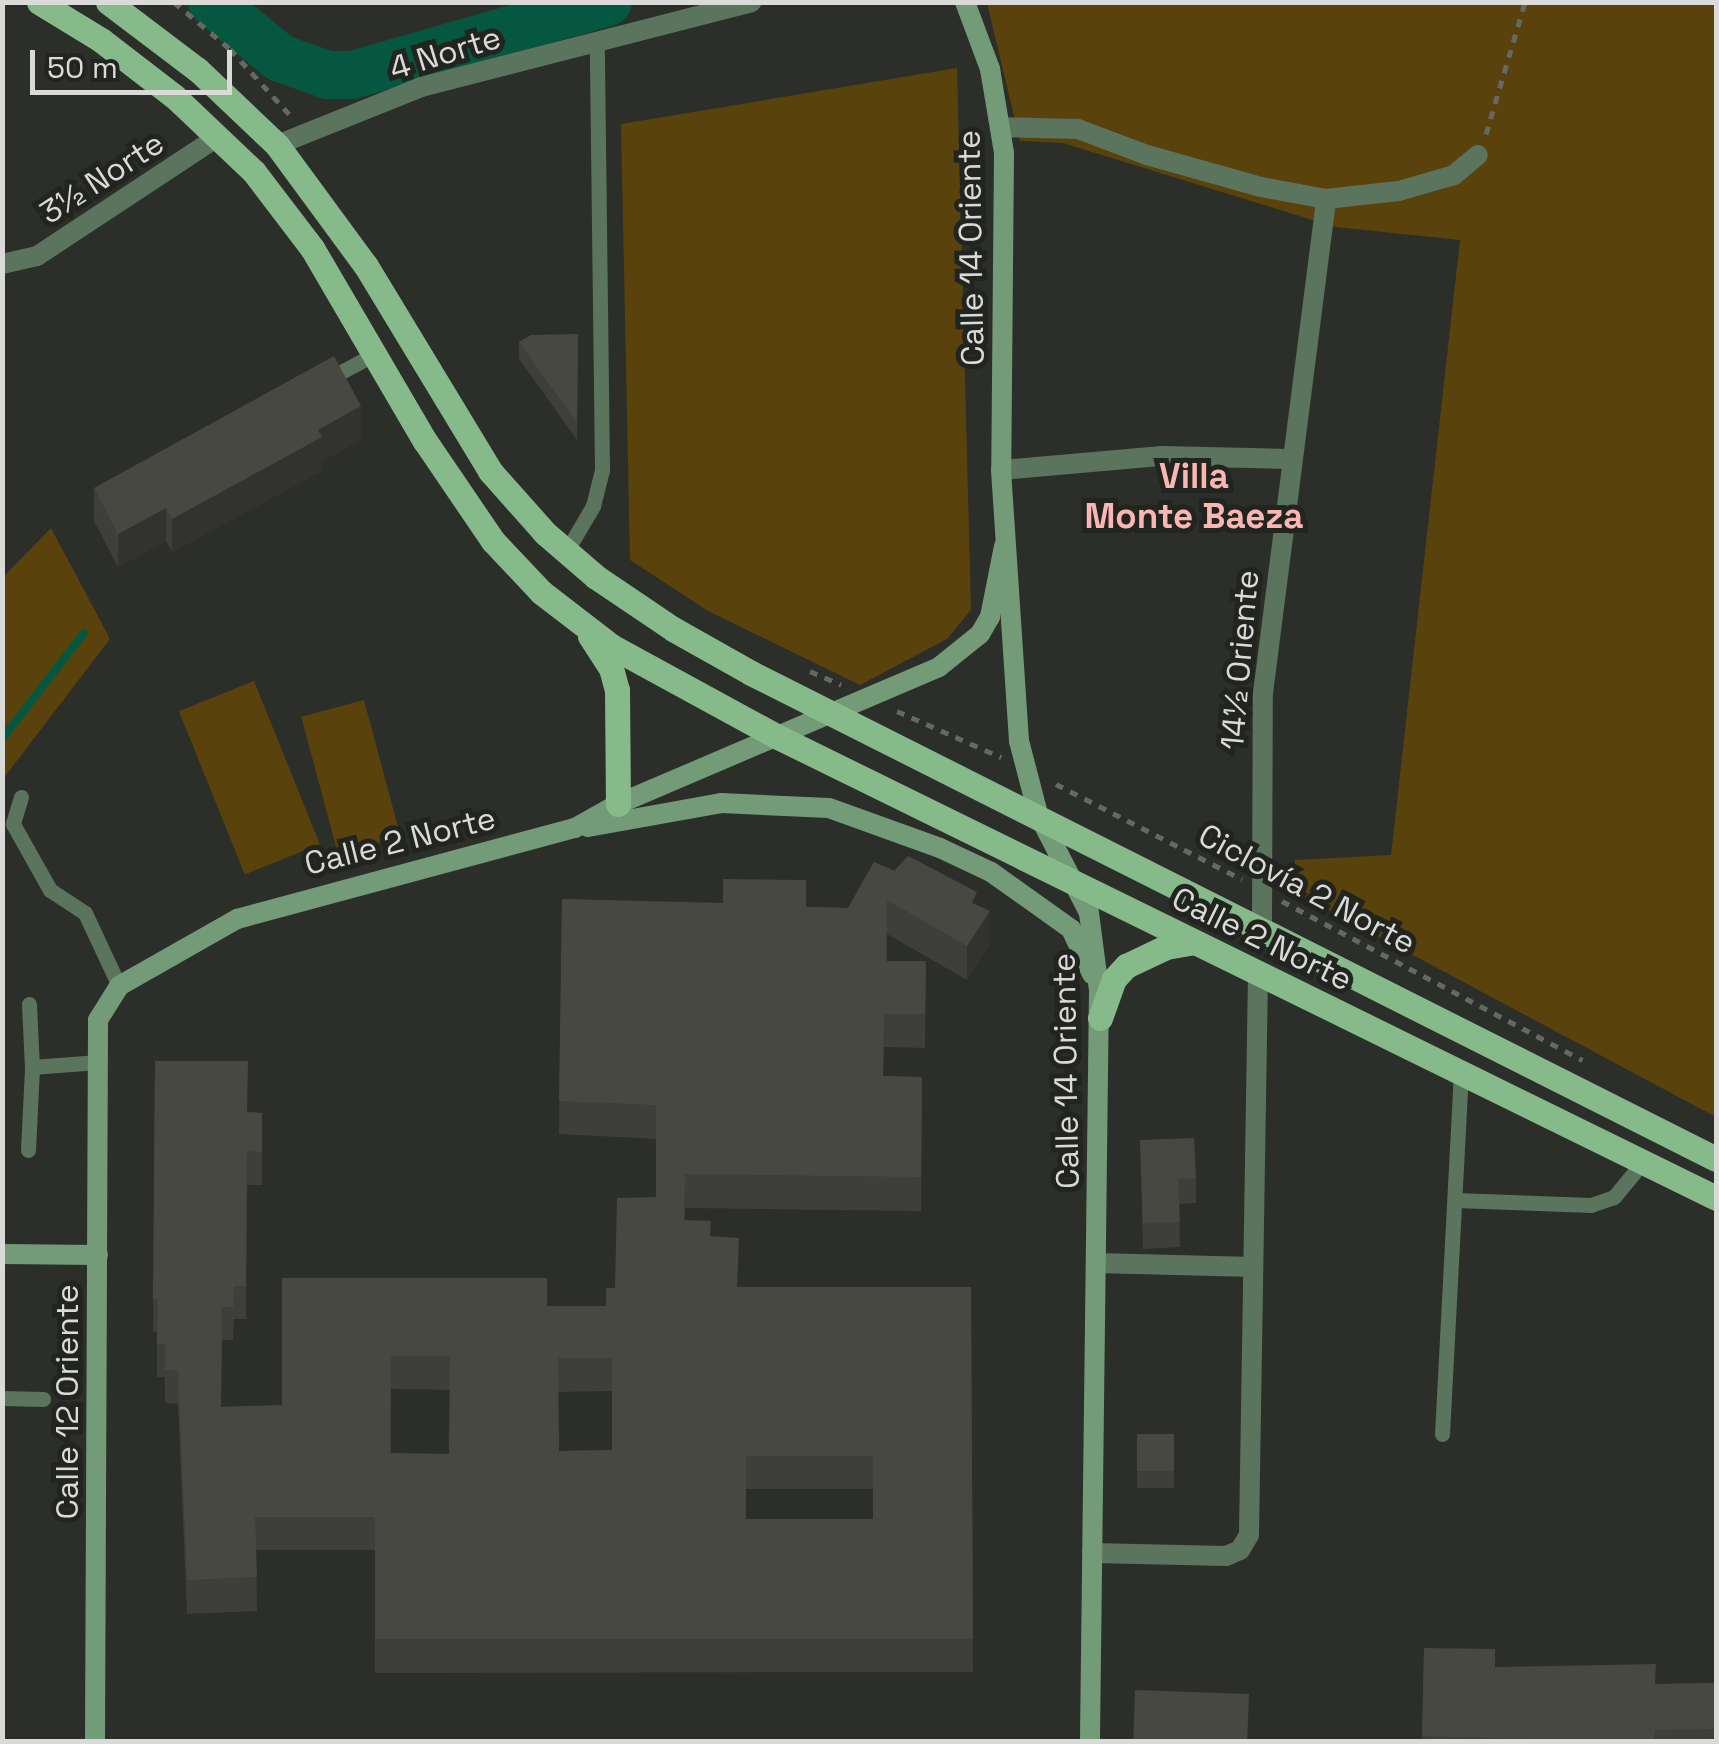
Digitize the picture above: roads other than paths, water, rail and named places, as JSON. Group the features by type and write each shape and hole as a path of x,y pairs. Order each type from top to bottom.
{"main road":[{"path":"40,2 113,50 219,136 254,172 312,248 441,466 493,541 541,592 648,668 778,737"},
{"path":"108,2 198,70 277,146 358,253 490,471 567,550 596,577 673,629 834,713"},
{"path":"582,624 611,668 617,690 618,804"},
{"name":"Calle 2 Norte","path":"834,713 1262,926 1716,1159"},
{"name":"Calle 2 Norte","path":"778,737 1716,1198"},
{"path":"1100,1018 1114,980 1126,966 1166,946 1194,942"}],"street":[{"name":"4 Norte","path":"277,146 421,87 750,2"},
{"name":"Calle 14 Oriente","path":"965,2 990,69 1006,179 1004,546 1012,588 1017,712 1024,768 1038,814 1078,884 1092,926 1100,990 1090,1742"},
{"path":"1000,128 1078,129 1324,210 1454,175 1478,155"},
{"name":"3½ Norte","path":"2,284 8,264 37,256 219,136"},
{"name":"14½ Oriente","path":"1262,926 1263,693 1324,210"},
{"path":"1002,470 1162,456 1290,459"},
{"name":"Calle 2 Norte","path":"119,986 237,920 574,828 618,804 939,667 980,634 997,594 1004,546"},
{"path":"574,828 721,804 829,808 974,864 1056,914 1071,929 1100,990"},
{"path":"1092,1553 1219,1557 1240,1550 1250,1527 1258,974"},
{"path":"98,1062 98,1020 119,986"},
{"name":"Calle 12 Oriente","path":"96,1742 98,1062"},
{"path":"2,1254 98,1255"},
{"path":"1096,1263 1253,1267"}],"lane":[{"path":"567,550 593,506 602,470 597,42"},
{"path":"318,384 375,354"},
{"path":"20,797 12,824 50,890 85,913 119,986"},
{"path":"28,1150 32,1067 29,1004"},
{"path":"32,1067 98,1062"},
{"path":"1442,1434 1461,1074"},
{"path":"1454,1200 1591,1205 1614,1197 1642,1163"},
{"path":"2,1398 44,1399"}],"waterway":[{"path":"212,2 280,58 328,75 352,75 608,2"},
{"path":"2,739 84,633"}],"district":[{"name":"Villa Monte Baeza","path":"1194,496"}]}
